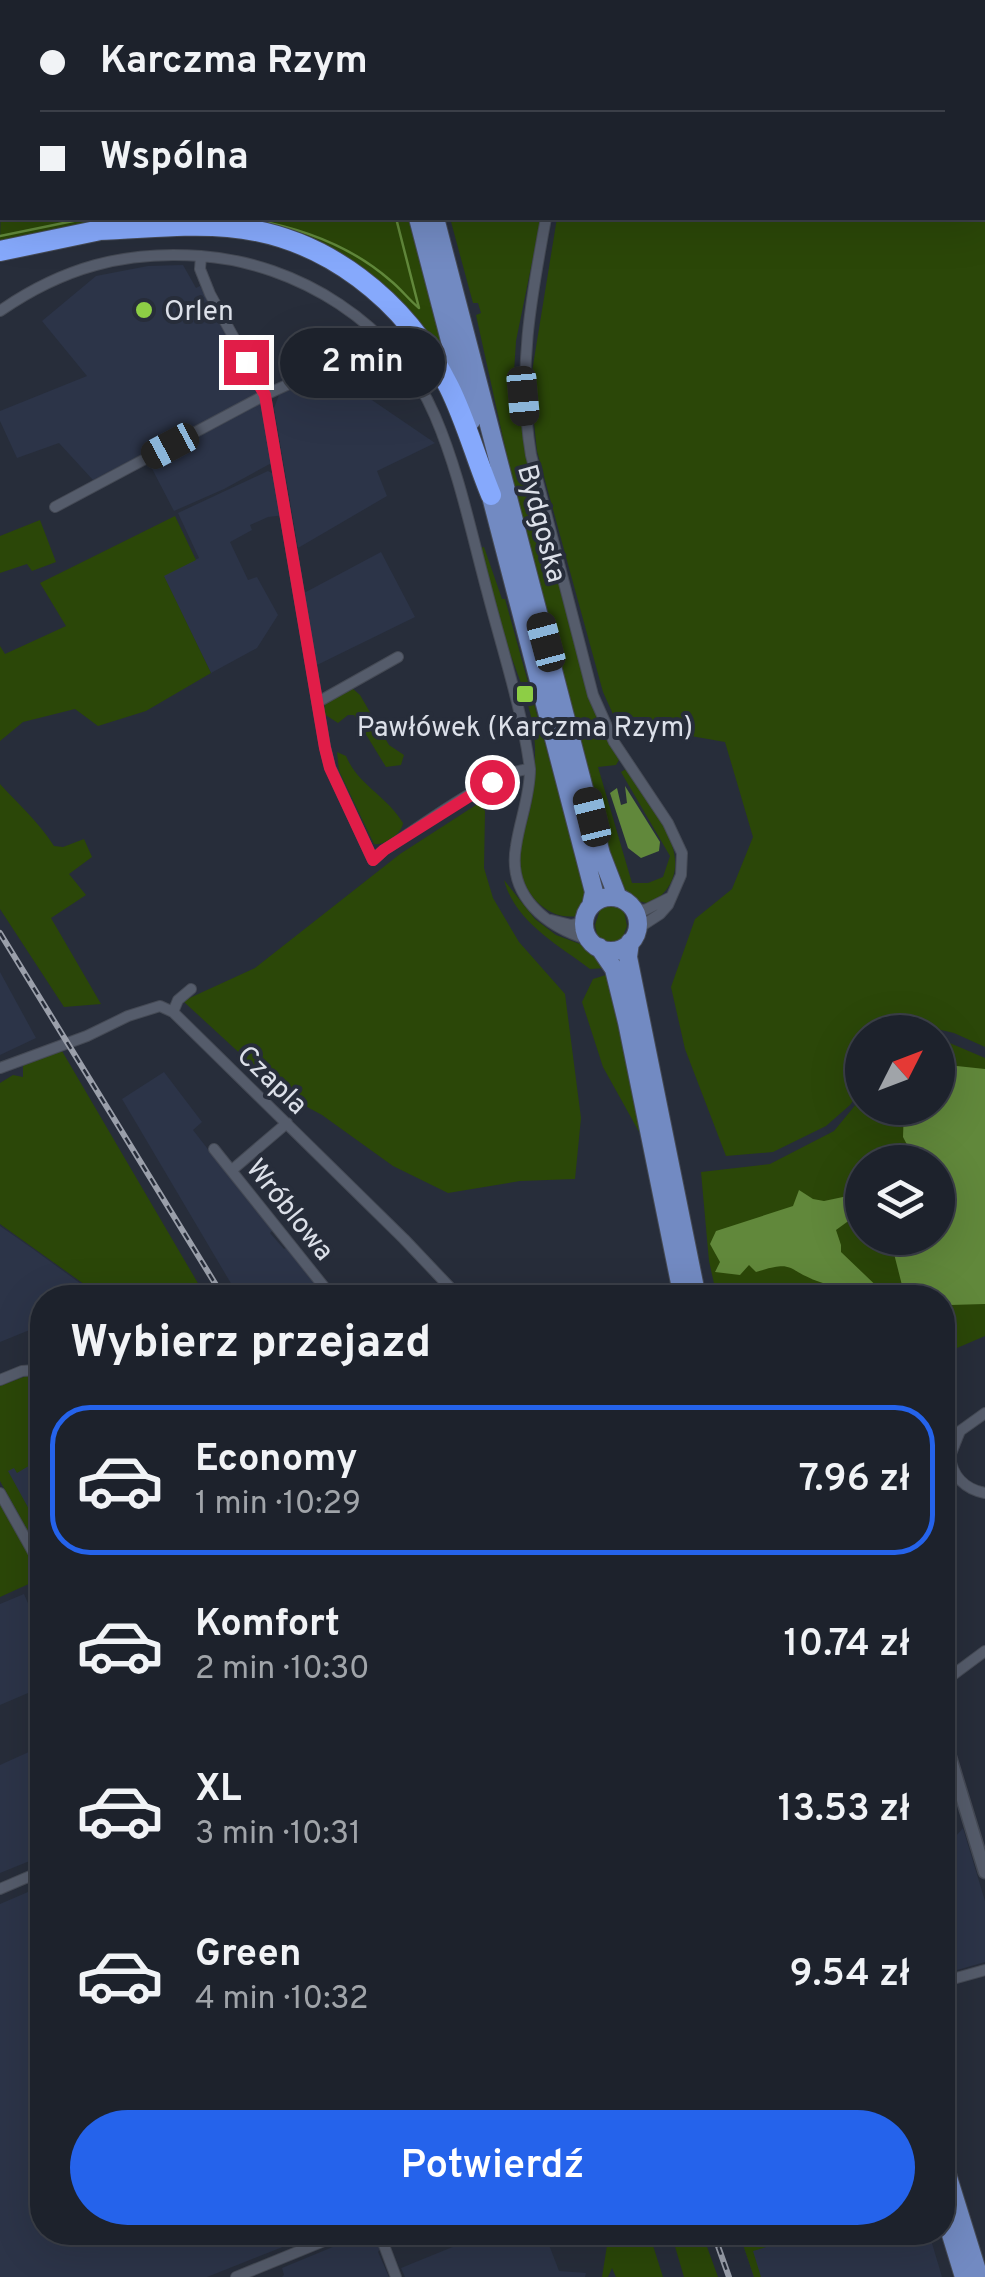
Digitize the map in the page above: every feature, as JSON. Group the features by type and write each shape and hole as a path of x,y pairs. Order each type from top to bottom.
{"highway":[{"path":"0,251 150,220"},
{"path":"97,230 192,225 262,232 312,250 354,273 400,313 436,361 490,494"}],"main road":[{"name":"Bydgoska","path":"419,220 594,892 591,929 614,969 660,1151"},
{"name":"Bydgoska","path":"437,220 601,854 626,903 633,935"},
{"path":"626,903 604,898 591,929 615,950 633,935"},
{"path":"633,935 628,957 681,1285"},
{"path":"660,1151 694,1285"},
{"path":"955,2201 978,2277"},
{"path":"954,2245 964,2277"}],"street":[{"path":"546,220 526,327 523,366 531,455 598,708 614,742 668,823 682,853 681,874 672,896 660,914 633,935"},
{"path":"0,311 48,280 101,262 148,254 201,256 248,263 301,282 332,299 380,337 426,398 456,472 530,769 514,870 520,890 531,906 566,934 591,929"},
{"path":"201,256 200,269 210,294 265,395 330,768 373,860 492,782 519,769 530,769"},
{"path":"55,507 265,395 368,348 380,337"},
{"path":"318,702 398,657"},
{"path":"626,903 646,910 672,896"},
{"path":"548,919 591,929"},
{"path":"0,1068 153,1006 173,1012 178,1000 191,990"},
{"name":"Czapla","path":"173,1012 447,1285"},
{"path":"232,1170 287,1123"},
{"name":"Wróblowa","path":"214,1150 323,1285"},
{"path":"0,1380 30,1370"},
{"path":"955,1444 960,1431 985,1412"},
{"path":"955,1474 974,1490 985,1493"},
{"path":"0,1493 30,1547"},
{"path":"955,1673 985,1650"},
{"path":"955,1769 981,1842 985,1872"},
{"path":"0,1889 30,1876"},
{"path":"955,1979 983,1974"},
{"path":"236,2277 314,2245"},
{"path":"384,2245 396,2277"}],"shaded area":[{"path":"1,220 115,220 0,242"},
{"path":"214,220 413,220 457,392 377,282"},
{"path":"451,220 541,220 516,341 514,372 525,442 579,660 619,760 616,765 598,767 632,883 648,883 663,877 670,856 621,772 626,769 649,802 675,855 667,889 651,904 638,901 618,885 518,506 476,315 481,313 478,303 473,303"},
{"path":"557,220 985,220 985,1047 955,1033 955,1015 845,1015 845,1109 826,1126 773,1152 726,1156 685,1049 671,987 695,919 732,889 753,837 725,742 617,723 603,692 537,451 530,384"},
{"path":"183,265 196,288 200,286 258,394 93,480 59,443 17,458 0,421 0,411 87,376 42,321 96,276 148,266"},
{"path":"350,362 366,396 435,443 377,471 387,496 298,548 274,408 279,395"},
{"path":"265,395 277,460 174,511 147,459"},
{"path":"268,471 278,476 285,515 250,525 252,530 230,542 248,580 257,577 278,615 257,648 211,673 163,575 199,558 178,513"},
{"path":"175,516 196,560 164,576 211,673 146,711 98,726 75,709 23,722 0,741 0,646 5,654 66,626 40,583"},
{"path":"40,520 56,562 32,571 27,564 0,573 0,536"},
{"path":"484,547 505,599 588,899 577,916 547,910 532,895 522,876 520,851 533,792 535,740 524,691 508,656 480,548"},
{"path":"381,552 415,617 317,665 304,593"},
{"path":"352,688 389,745 404,755 401,765 386,767 354,715 338,723 324,714 325,703"},
{"path":"337,752 346,756 358,775 403,823 387,841 374,844 339,771"},
{"path":"0,784 54,846 63,847 84,839 92,857 69,874 86,895 51,918 101,1004 64,1007 0,909"},
{"path":"625,786 660,842 659,851 641,858 628,848 610,793 617,788 621,805 627,803"},
{"path":"479,803 485,811 484,868 493,898 519,942 565,994 581,1118 575,1179 520,1181 448,1193 393,1166 322,1115 285,1095 183,1001 255,968 400,854"},
{"path":"504,880 535,919 556,935 580,944 606,968 590,969 539,931 517,908"},
{"path":"611,904 624,911 627,926 620,944 611,946 598,939 595,925 601,907"},
{"path":"0,972 36,1038 0,1055"},
{"path":"609,974 674,1285 671,1285 643,1139 603,1067 582,1002 593,979"},
{"path":"955,1045 985,1058 985,1336 955,1349 955,1285 714,1285 701,1172 770,1164 834,1131 845,1118 845,1125 955,1125"},
{"path":"62,1051 199,1285 85,1285 0,1224 0,1083 13,1075 23,1077 23,1065"},
{"path":"955,1066 985,1069 985,1304 955,1305 955,1285 902,1285 894,1255 955,1255 955,1145 907,1145 903,1125 955,1125"},
{"path":"164,1072 202,1122 193,1130 274,1229 270,1233 284,1249 290,1245 320,1285 232,1285 122,1099"},
{"path":"799,1190 824,1201 845,1197 845,1223 836,1230 841,1252 875,1285 828,1285 784,1266 756,1272 749,1265 740,1275 715,1272 720,1262 710,1244 716,1231 793,1206"},
{"path":"0,1226 82,1285 30,1285 30,1330 0,1342"},
{"path":"30,1376 30,1465 17,1473 14,1468 8,1471 30,1511 30,1535 0,1481 0,1386"},
{"path":"0,1386 30,1395 30,1535 0,1481"},
{"path":"0,1502 30,1556 30,1583 0,1597"},
{"path":"24,1594 30,1608 30,1692 0,1705 0,1604"},
{"path":"30,1751 30,1861 0,1873 0,1765"},
{"path":"963,1828 985,1901 985,1962 955,1971 955,1837"},
{"path":"30,1891 30,2245 288,2245 207,2277 0,2277 0,1904"},
{"path":"338,2245 378,2245 389,2277 282,2277 282,2268"},
{"path":"458,2245 549,2245 559,2271 586,2273 585,2277 405,2277 401,2268"},
{"path":"607,2245 653,2245 663,2277 616,2277 612,2268 608,2277 602,2277"},
{"path":"675,2245 706,2245 718,2277 684,2277"},
{"path":"743,2245 933,2245 942,2277 754,2277"},
{"path":"743,2245 773,2245 753,2251 761,2277 754,2277"}],"waterway":[{"path":"0,236 78,220"},
{"path":"252,220 283,226 340,247 375,268 419,308 397,220"}],"railway":[{"path":"0,933 216,1285"},
{"path":"718,2245 729,2277"}],"place":[{"name":"Orlen","path":"144,310"},
{"name":"Pawłówek (Karczma Rzym)","path":"525,694"}],"route":[{"path":"246,362 265,395 330,768 373,860 492,782"}]}
